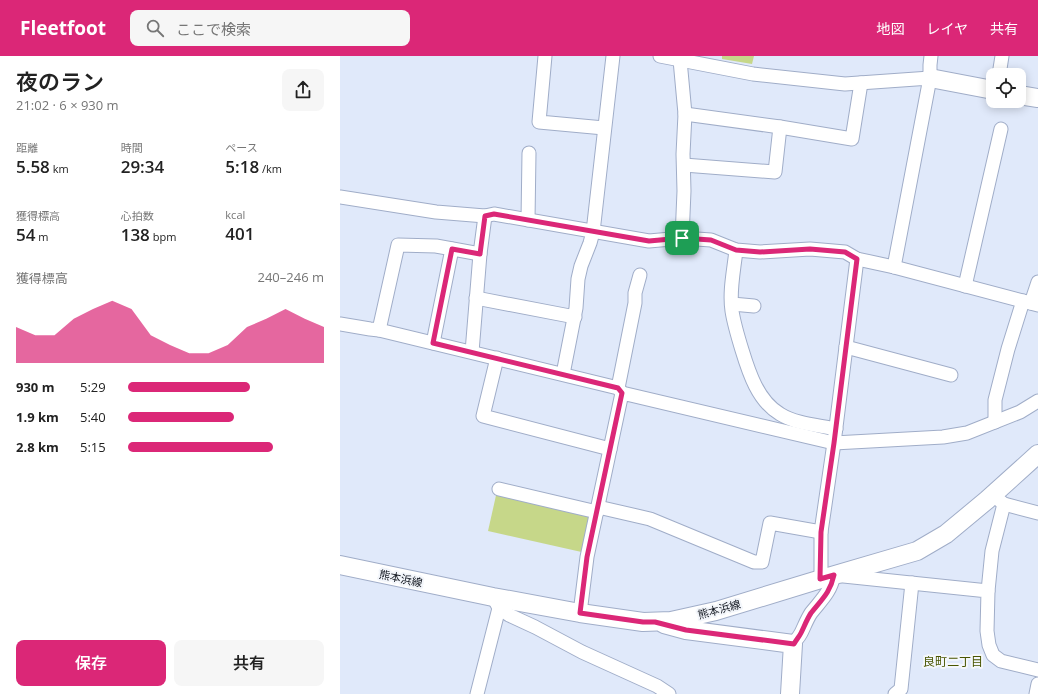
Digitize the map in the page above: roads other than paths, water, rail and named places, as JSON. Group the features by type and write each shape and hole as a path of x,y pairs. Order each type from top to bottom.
{"main road":[{"path":"930,78 986,89"},
{"path":"1026,96 1038,98"},
{"name":"熊本浜線","path":"340,565 496,603 643,622 670,621 716,611 917,551 999,499 1038,454"},
{"path":"655,622 686,630 794,644 790,694"}],"street":[{"path":"545,56 539,122 604,128"},
{"path":"564,374 575,316 578,279 593,232 613,56"},
{"path":"660,56 680,58 753,74 845,84 930,78"},
{"path":"894,267 930,78 931,56"},
{"path":"1000,68 1002,56"},
{"path":"680,58 685,114 682,238"},
{"path":"685,114 780,127 852,139 861,83"},
{"path":"684,165 775,172 780,127"},
{"path":"965,286 1001,129"},
{"path":"528,220 529,153"},
{"path":"340,197 436,212 485,216 494,214 649,241 682,238 711,240 736,250 760,252 810,249 845,252 857,259 894,267 1031,303"},
{"path":"472,352 480,254 485,216"},
{"path":"379,330 398,245 436,246 480,254"},
{"path":"433,343 452,249"},
{"path":"736,250 731,292 732,311 738,338 755,385 768,404 779,414 789,419 836,429"},
{"path":"794,644 811,614 832,585 827,577 821,532 836,429 857,259"},
{"path":"580,613 587,557 610,448 635,303 635,293 640,275"},
{"path":"995,422 995,400 1008,349 1031,303 1038,282"},
{"path":"476,298 575,316"},
{"path":"732,304 754,306"},
{"path":"340,324 379,330 564,374 620,390 834,443 943,438 967,433 1020,412 1038,401"},
{"path":"846,347 950,375"},
{"path":"497,358 483,416 610,448"},
{"path":"498,489 650,519 754,562 762,562 770,523 821,532"},
{"path":"1038,513 999,499 988,591 987,631 988,645 993,655 1001,661 1038,670"},
{"path":"827,577 912,583 988,591"},
{"path":"895,694 901,689 912,583"},
{"path":"477,694 496,603"},
{"path":"496,603 509,615 582,652 657,686 668,694"},
{"path":"1036,694 1038,684"}],"district":[{"name":"良町二丁目","path":"953,661"}]}
